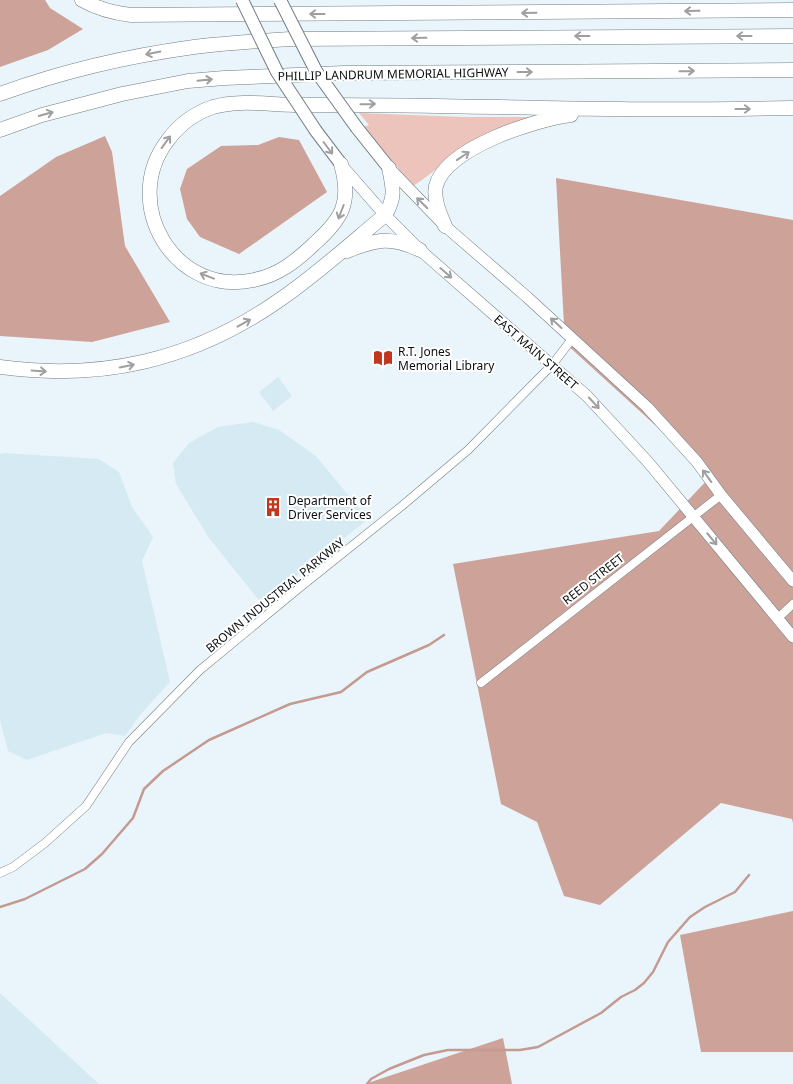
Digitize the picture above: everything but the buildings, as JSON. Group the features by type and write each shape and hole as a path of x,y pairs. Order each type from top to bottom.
{"highway":[{"path":"82,0 99,9 115,14 131,15 793,10"},
{"path":"0,94 24,85 102,63 164,51 227,43 290,39 793,36"},
{"name":"PHILLIP LANDRUM MEMORIAL HIGHWAY","path":"0,130 42,115 122,94 188,81 224,78 344,73 793,70"},
{"path":"341,164 346,192 342,211 334,225 298,259 283,270 255,280 236,282 213,279 188,266 166,246 156,228 150,207 150,180 159,152 182,125 192,117 213,107 248,104 385,104 624,109 793,108"},
{"path":"445,226 437,202 436,188 438,180 447,167 480,144 511,130 545,119 624,109"},
{"path":"0,367 63,372 126,366 176,353 223,334 279,301 385,215 394,192 389,168"},
{"path":"335,256 369,243 386,239 407,244 420,250"}],"main road":[{"name":"EAST MAIN STREET","path":"242,0 276,72 341,164 385,215 420,250 593,402 648,462 793,636"},
{"path":"280,0 316,71 357,128 389,168 445,226 647,407 697,462 721,495 793,581"}],"street":[{"name":"BROWN INDUSTRIAL PARKWAY","path":"0,873 13,867 45,843 86,806 129,742 200,670 468,450 552,365 572,339"},
{"name":"REED STREET","path":"480,683 721,495"},
{"path":"778,618 793,604"}],"shaded area":[{"path":"0,0 45,0 50,8 83,29 48,50 0,67"},
{"path":"359,113 465,117 531,117 476,139 413,186 364,127 369,125"},
{"path":"105,136 112,152 125,246 170,322 92,342 0,336 0,196 56,157"},
{"path":"279,137 299,140 327,192 239,254 200,237 187,219 180,189 187,169 221,146 258,145"},
{"path":"556,178 793,220 793,823 792,819 721,803 600,905 564,896 537,822 501,804 453,564 659,531 711,476 565,343"},
{"path":"278,377 292,396 273,411 259,392"},
{"path":"253,422 279,430 316,456 368,519 262,604 209,538 176,484 173,463 189,443 218,427"},
{"path":"0,454 99,459 119,472 132,507 153,537 142,561 170,682 140,715 125,736 106,733 27,760 8,751 0,720"},
{"path":"793,911 793,1052 701,1052 680,935"},
{"path":"0,993 99,1084 0,1084"},
{"path":"503,1038 512,1084 365,1084"}],"waterway":[{"path":"0,907 25,899 85,869 102,854 133,818 144,789 163,771 209,740 290,704 341,692 367,672 429,645 444,635"},
{"path":"367,1084 371,1079 389,1069 424,1055 448,1050 520,1050 538,1047 601,1013 621,997 644,983 653,972 668,942 690,917 735,892 749,875"}],"place":[{"name":"R.T. Jones Memorial Library","path":"383,358"},
{"name":"Department of Driver Services","path":"273,507"}]}
